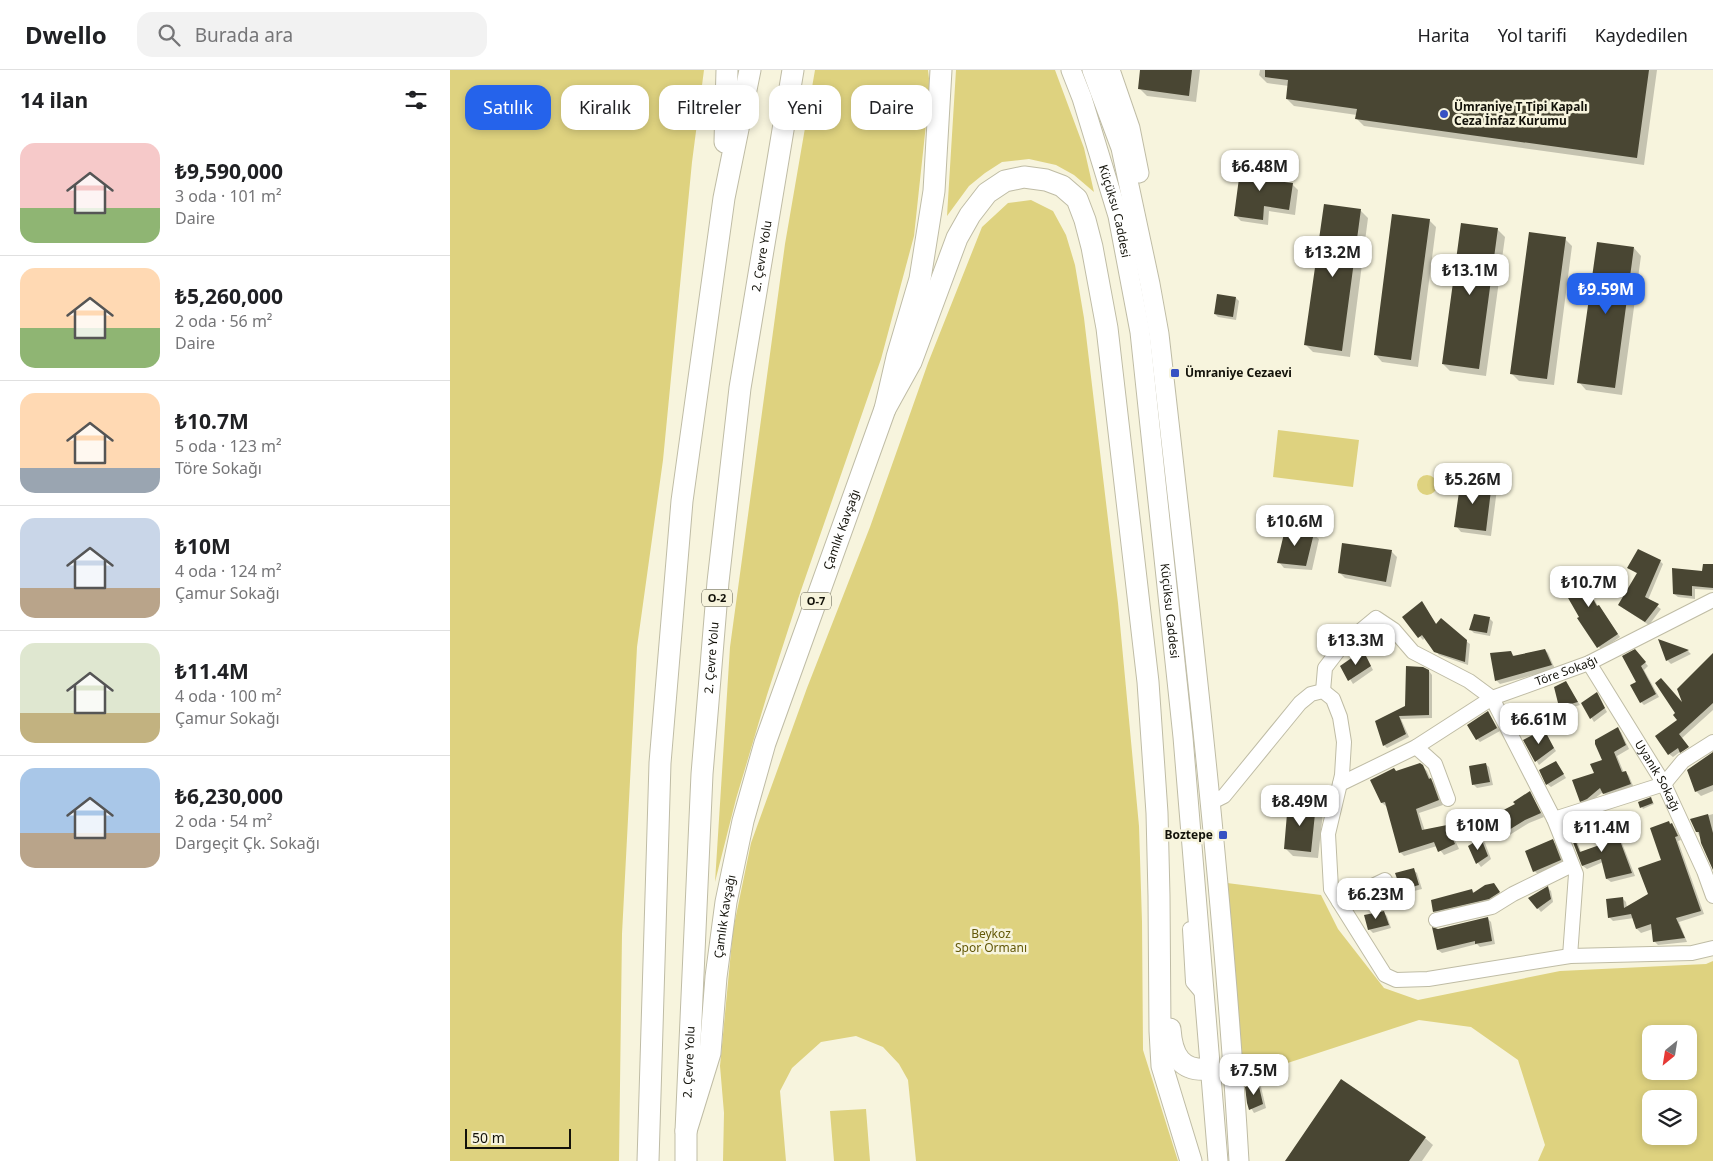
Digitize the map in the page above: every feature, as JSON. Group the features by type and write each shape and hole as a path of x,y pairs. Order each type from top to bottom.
{"highway":[{"path":"724,198 726,70"},
{"path":"648,1161 660,763 682,501 724,198 750,70"},
{"name":"2. Çevre Yolu","path":"686,1161 702,774 718,582 740,388 793,70"},
{"name":"Çamlık Kavşağı","path":"686,1132 710,1053 716,977 726,902 742,821 766,743 884,409 920,279 934,191 941,70"},
{"path":"884,409 911,362 957,238 970,215 986,193 1005,182 1024,177 1046,180 1062,186 1077,199 1086,220 1107,328 1148,682 1157,813 1162,1066 1191,1161"},
{"path":"1160,896 1171,1036 1176,1055 1184,1064 1197,1070 1210,1069"}],"main road":[{"name":"Küçüksu Caddesi","path":"1071,70 1082,98 1118,216 1140,332 1182,727 1218,1161"},
{"path":"1081,70 1110,150 1116,157 1129,153 1130,128 1110,70"},
{"name":"Küçüksu Caddesi","path":"1092,70 1129,153 1163,363 1210,804 1232,1051 1239,1161"},
{"path":"1189,807 1210,804"},
{"path":"1210,1069 1232,1051"}],"street":[{"name":"Töre Sokağı","path":"1340,784 1416,747 1492,698 1590,663 1713,600"},
{"path":"1323,691 1325,668 1341,647 1376,618 1394,630 1413,652 1469,681 1492,698 1554,819 1576,874 1570,956"},
{"name":"Uyanık Sokağı","path":"1590,663 1664,784 1709,869 1713,896"},
{"path":"1210,804 1224,796 1300,703 1311,694 1323,691"},
{"path":"1323,691 1334,699 1340,717 1344,742 1340,784 1328,834 1332,889 1385,975 1396,980 1428,979 1570,956 1692,953 1713,948"},
{"path":"1554,819 1664,784 1683,761 1713,742"},
{"path":"1416,747 1435,764 1448,799"},
{"path":"1436,920 1492,907 1513,894 1572,865"},
{"path":"1339,902 1385,880"}],"green space":[{"path":"450,70 704,70 702,85 659,85 659,130 696,130 663,460 637,647 622,934 619,1161 450,1161"},
{"path":"815,70 928,70 930,85 851,85 851,130 925,130 914,236 881,359 767,695 736,799 715,882 730,647 785,244 805,130 841,130 841,85 812,85"},
{"path":"956,70 1055,70 1084,148 1094,192 1074,175 1056,165 1029,159 1002,162 969,186 947,216"},
{"name":"Beykoz Spor Ormanı","path":"1031,200 1053,211 1066,235 1075,265 1084,318 1118,603 1139,826 1143,1050 1178,1161 916,1161 908,1080 899,1064 883,1047 856,1036 821,1042 792,1068 780,1091 786,1161 723,1161 724,1113 720,1066 733,930 751,843 807,688 870,527 928,363 982,227 1008,203"},
{"path":"1278,430 1359,440 1353,487 1273,477"},
{"path":"1427,475 1434,478 1437,485 1434,492 1427,495 1420,492 1417,485 1420,478"},
{"path":"1227,883 1321,895 1338,929 1384,988 1418,1000 1560,971 1706,964 1713,961 1713,1161 1538,1161 1545,1145 1518,1060 1471,1027 1419,1020 1242,1078"},
{"path":"866,1109 870,1161 834,1161 830,1111"}],"building":[{"path":"1140,70 1192,70 1189,96 1138,89"},
{"name":"Ümraniye T Tipi Kapalı Ceza İnfaz Kurumu","path":"1265,70 1649,70 1637,158 1355,119 1357,109 1286,99 1288,80 1265,77"},
{"path":"1241,163 1270,167 1268,180 1293,183 1289,210 1264,206 1263,220 1234,216"},
{"path":"1324,204 1361,209 1342,351 1304,345"},
{"path":"1392,214 1430,219 1411,360 1374,355"},
{"path":"1461,223 1498,228 1479,369 1442,364"},
{"path":"1529,232 1566,237 1547,379 1510,374"},
{"path":"1597,242 1634,247 1615,388 1577,383"},
{"path":"1217,294 1236,297 1233,317 1214,314"},
{"path":"1461,478 1492,482 1486,531 1454,527"},
{"path":"1286,525 1314,533 1306,566 1277,563"},
{"path":"1342,543 1392,550 1386,582 1338,573"},
{"path":"1638,549 1661,560 1645,597 1659,604 1645,622 1618,605 1637,573 1627,568"},
{"path":"1703,564 1713,564 1713,588 1692,586 1692,596 1673,594 1672,568 1702,571"},
{"path":"1592,566 1596,576 1584,583 1597,606 1599,605 1618,634 1597,648 1577,618 1579,617 1560,584"},
{"path":"1422,601 1436,624 1441,618 1467,640 1465,662 1434,652 1422,635 1418,638 1402,617"},
{"path":"1474,614 1490,617 1487,633 1469,630"},
{"path":"1658,639 1689,650 1666,661"},
{"path":"1545,649 1552,665 1495,681 1490,653 1511,651 1513,656"},
{"path":"1635,649 1646,662 1641,666 1656,694 1640,703 1630,685 1636,682 1622,656"},
{"path":"1363,650 1371,666 1348,681 1340,666"},
{"path":"1713,653 1713,703 1679,734 1689,747 1680,753 1678,748 1668,755 1655,736 1677,720 1673,715 1675,713 1655,683 1661,678 1682,702 1677,689"},
{"path":"1406,666 1423,667 1429,670 1429,715 1399,716 1406,734 1383,746 1375,721 1405,706"},
{"path":"1566,681 1578,702 1559,707 1554,687"},
{"path":"1597,692 1605,708 1590,719 1581,703"},
{"path":"1488,711 1497,728 1476,740 1467,725"},
{"path":"1618,727 1626,745 1614,752 1622,772 1626,771 1631,784 1603,794 1600,788 1587,799 1580,802 1572,780 1594,773 1590,764 1602,760 1595,740"},
{"path":"1544,729 1554,748 1535,762 1523,740"},
{"path":"1713,752 1713,785 1695,792 1687,770"},
{"path":"1556,761 1564,774 1546,785 1539,770"},
{"path":"1420,763 1423,765 1429,779 1431,778 1439,800 1416,809 1422,830 1447,825 1455,844 1438,852 1434,842 1399,853 1385,802 1381,803 1370,780 1394,768 1396,771"},
{"path":"1486,763 1490,782 1472,785 1469,766"},
{"path":"1530,791 1541,813 1504,833 1492,816 1515,804 1513,802"},
{"path":"1651,797 1653,803 1640,808 1638,802"},
{"path":"1288,802 1316,804 1311,852 1284,849"},
{"path":"1708,814 1713,833 1713,870 1701,843 1699,832 1696,832 1690,819"},
{"path":"1584,819 1588,831 1574,837 1580,852 1619,838 1632,873 1606,879 1601,859 1582,866 1566,824"},
{"path":"1669,821 1670,824 1672,823 1678,836 1675,837 1701,911 1676,918 1685,938 1653,942 1651,924 1636,929 1631,914 1608,918 1606,899 1623,897 1624,908 1648,894 1638,868 1661,860 1650,828"},
{"path":"1481,838 1488,856 1476,864 1468,846"},
{"path":"1553,839 1561,860 1533,872 1525,851"},
{"path":"1414,868 1419,885 1401,890 1395,873"},
{"path":"1494,883 1500,892 1489,899 1433,912 1431,900 1472,889 1473,893 1485,885"},
{"path":"1548,886 1551,899 1537,909 1528,898"},
{"path":"1384,911 1389,925 1368,930 1364,915"},
{"path":"1488,917 1492,941 1475,944 1475,941 1437,950 1432,927 1438,929"},
{"path":"1341,1079 1426,1137 1409,1161 1285,1161"},
{"path":"1258,1082 1263,1104 1249,1110 1245,1087"}],"place":[{"name":"Ümraniye T Tipi Kapalı Ceza İnfaz Kurumu","path":"1444,114"},
{"name":"Ümraniye Cezaevi","path":"1175,373"},
{"name":"Boztepe","path":"1223,835"}]}
